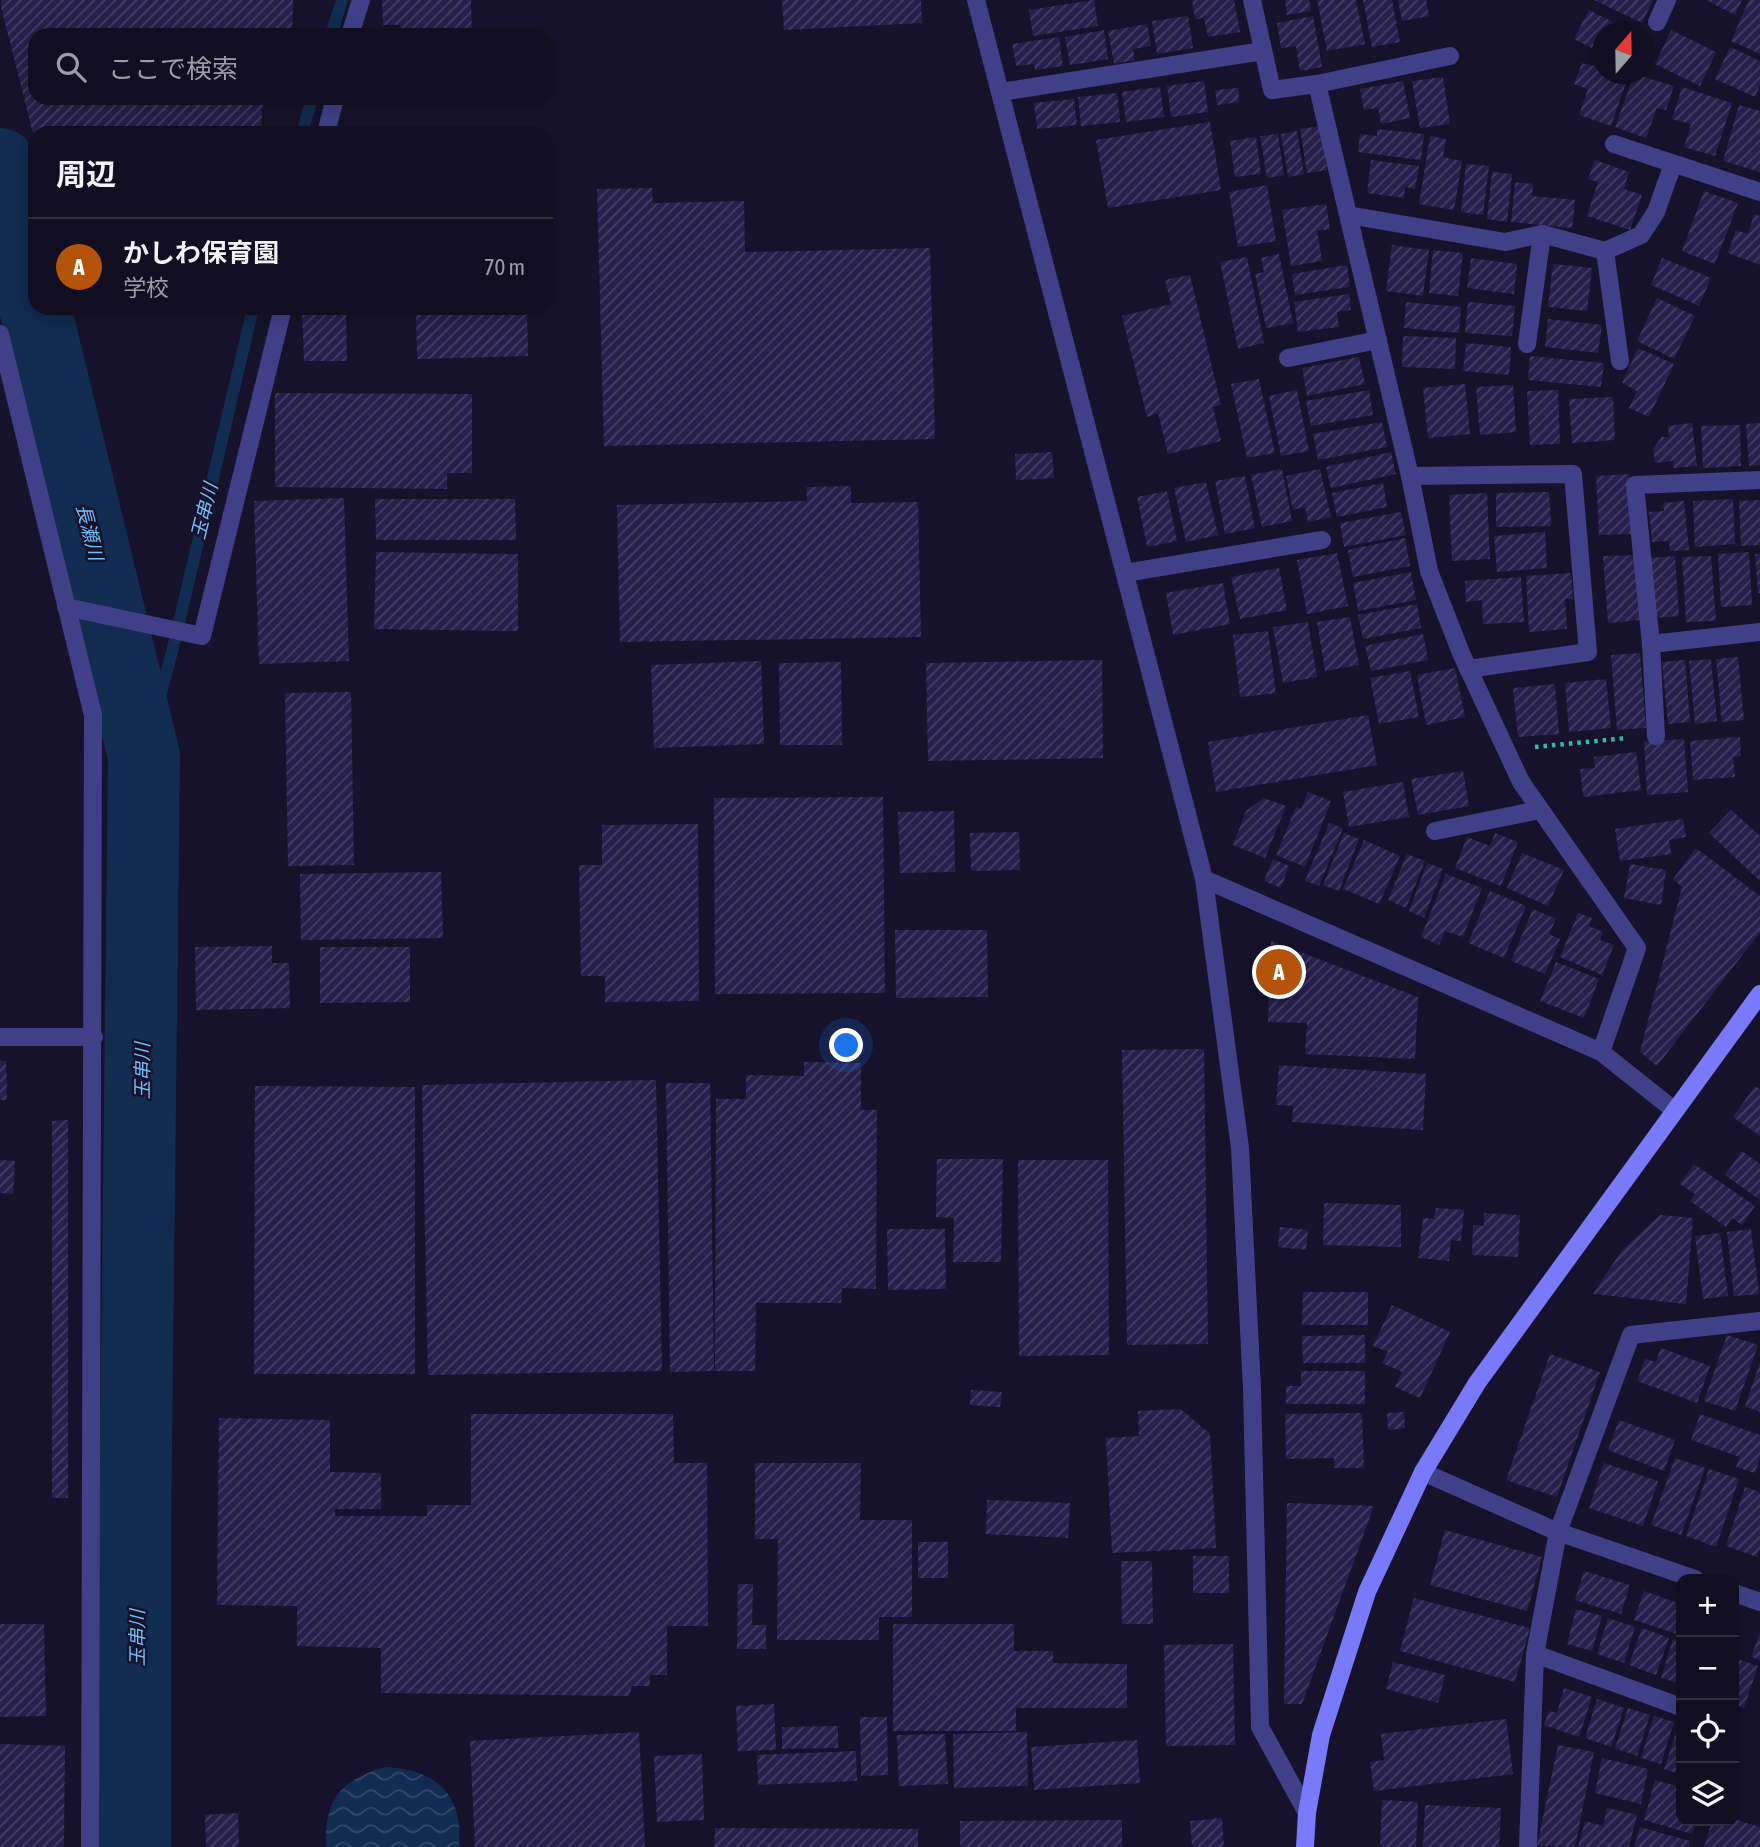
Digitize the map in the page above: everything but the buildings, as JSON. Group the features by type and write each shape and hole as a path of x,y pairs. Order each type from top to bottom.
{"street":[{"path":"352,28 361,0"},
{"path":"976,0 1205,880 1240,1148 1252,1388 1260,1727 1307,1813"},
{"path":"1252,0 1272,90 1317,84 1450,56"},
{"path":"1657,22 1667,0"},
{"path":"1001,92 1263,51"},
{"path":"1317,84 1410,476 1429,571 1468,669 1521,782 1637,948 1601,1052"},
{"path":"328,126 333,105"},
{"path":"1614,144 1760,192"},
{"path":"1348,215 1505,242 1542,234 1605,251 1641,235 1656,212 1673,164"},
{"path":"1527,344 1542,234"},
{"path":"1605,251 1620,361"},
{"path":"66,607 202,636 281,315"},
{"path":"0,334 93,715 90,1847"},
{"path":"1288,358 1378,340"},
{"path":"1410,476 1573,474 1588,652 1468,669"},
{"path":"1656,736 1651,644 1635,485 1760,480"},
{"path":"1125,573 1322,540"},
{"path":"1651,644 1760,632"},
{"path":"1435,831 1540,810"},
{"path":"1205,880 1601,1052 1674,1110"},
{"path":"1305,1847 1307,1813 1321,1735 1367,1592 1423,1472 1477,1383 1760,994"},
{"path":"0,1037 93,1037"},
{"path":"1528,1847 1535,1654 1558,1532 1631,1335 1760,1321"},
{"path":"1423,1472 1558,1532 1680,1574"},
{"path":"1739,1595 1760,1602"},
{"path":"1535,1654 1676,1705"}],"path":[{"path":"1506,749 1656,736"}],"water":[{"path":"385,1767 418,1773 443,1788 457,1812 459,1847 326,1847 328,1816 338,1794 357,1778"}],"waterway":[{"name":"玉串川","path":"333,28 342,0"},
{"name":"玉串川","path":"304,126 310,105"},
{"name":"長瀬川","path":"0,164 28,279"},
{"name":"玉串川","path":"37,315 144,756 135,1532 135,1847"},
{"name":"玉串川","path":"144,756 173,648 251,315"}],"place":[{"name":"かしわ保育園","path":"1279,972"}]}
